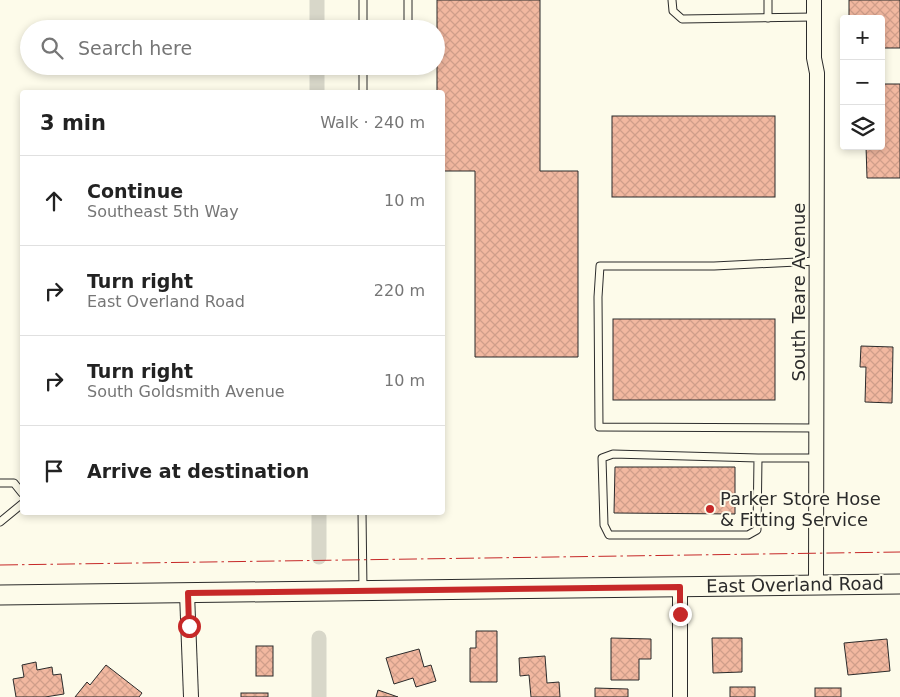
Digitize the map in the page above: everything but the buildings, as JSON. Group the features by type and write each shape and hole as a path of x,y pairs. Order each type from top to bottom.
{"main road":[{"name":"East Overland Road","path":"0,595 900,584"}],"street":[{"name":"South Teare Avenue","path":"814,0 814,58 817,73 816,585"},
{"path":"680,587 680,697"},
{"path":"188,593 191,697"}],"lane":[{"path":"363,0 363,20"},
{"path":"408,0 408,20"},
{"path":"672,0 673,11 682,19 814,17"},
{"path":"768,0 768,18"},
{"path":"362,90 363,75"},
{"path":"817,261 714,266 600,266 598,297 599,427 817,428"},
{"path":"758,458 757,530 748,535 609,535 604,525 602,458 613,454 817,458"},
{"path":"0,483 14,483 20,490"},
{"path":"0,522 20,506"},
{"path":"362,515 362,590"}],"waterway":[{"path":"317,0 317,20"},
{"path":"317,75 317,90"},
{"path":"319,515 319,557"},
{"path":"319,638 319,697"}],"power":[{"path":"0,565 900,552"}],"place":[{"name":"Parker Store Hose & Fitting Service","path":"710,509"}],"route":[{"path":"189,626 188,593 680,587 680,614"}]}
